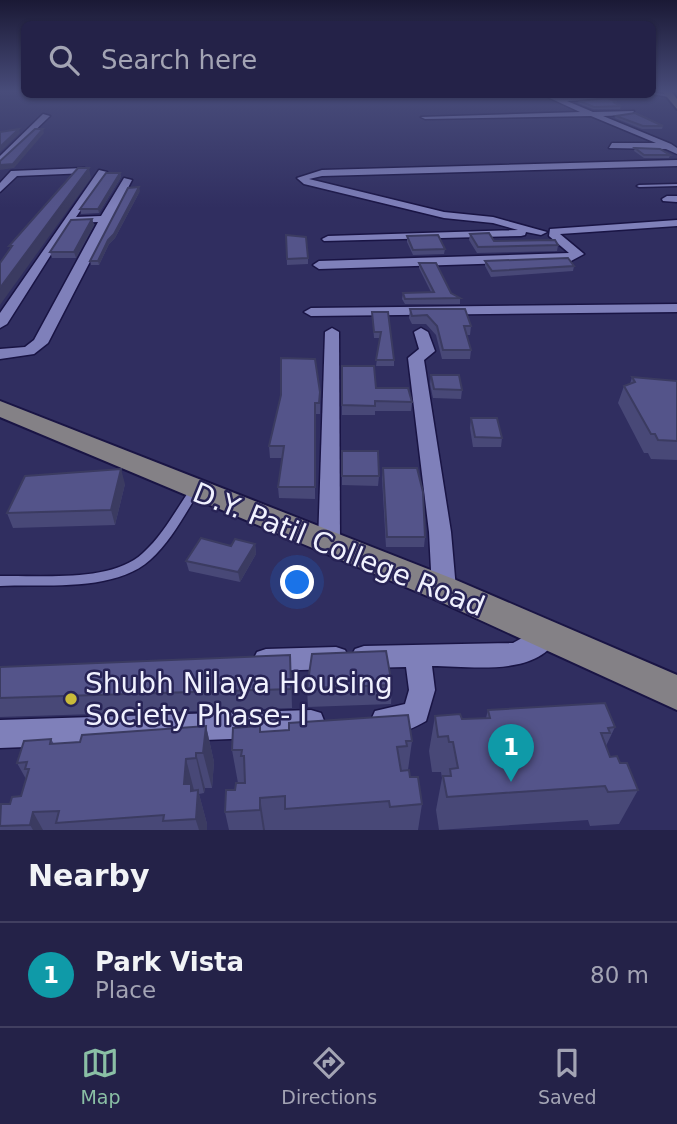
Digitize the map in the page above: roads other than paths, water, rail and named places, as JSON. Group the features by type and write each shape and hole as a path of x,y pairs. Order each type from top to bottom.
{"street":[{"path":"0,161 32,130"},
{"path":"632,130 673,149"},
{"path":"656,139 614,143 673,149"},
{"path":"331,166 677,157"},
{"path":"319,265 577,256 546,232 493,220 444,215 307,182 302,178 322,173 677,163"},
{"path":"0,175 84,171"},
{"path":"0,324 102,172"},
{"path":"0,189 13,174"},
{"path":"3,358 29,351 40,343 127,180"},
{"path":"68,220 104,219"},
{"path":"328,239 546,232 677,223"},
{"path":"311,312 677,308"},
{"path":"328,543 332,332"},
{"path":"421,332 427,351 416,358 440,532 444,589"},
{"name":"D.Y. Patil College Road","path":"0,408 195,490 444,589 677,692"},
{"path":"247,661 513,654 529,649 547,635"},
{"path":"360,721 402,720 416,712 422,690 417,655"},
{"path":"0,734 332,722"}],"lane":[{"path":"639,186 677,185"},
{"path":"0,581 111,575 137,565 152,551 195,490"}],"place":[{"name":"Shubh Nilaya Housing Society Phase- I","path":"71,699"},
{"name":"Park Vista","path":"511,782"}]}
